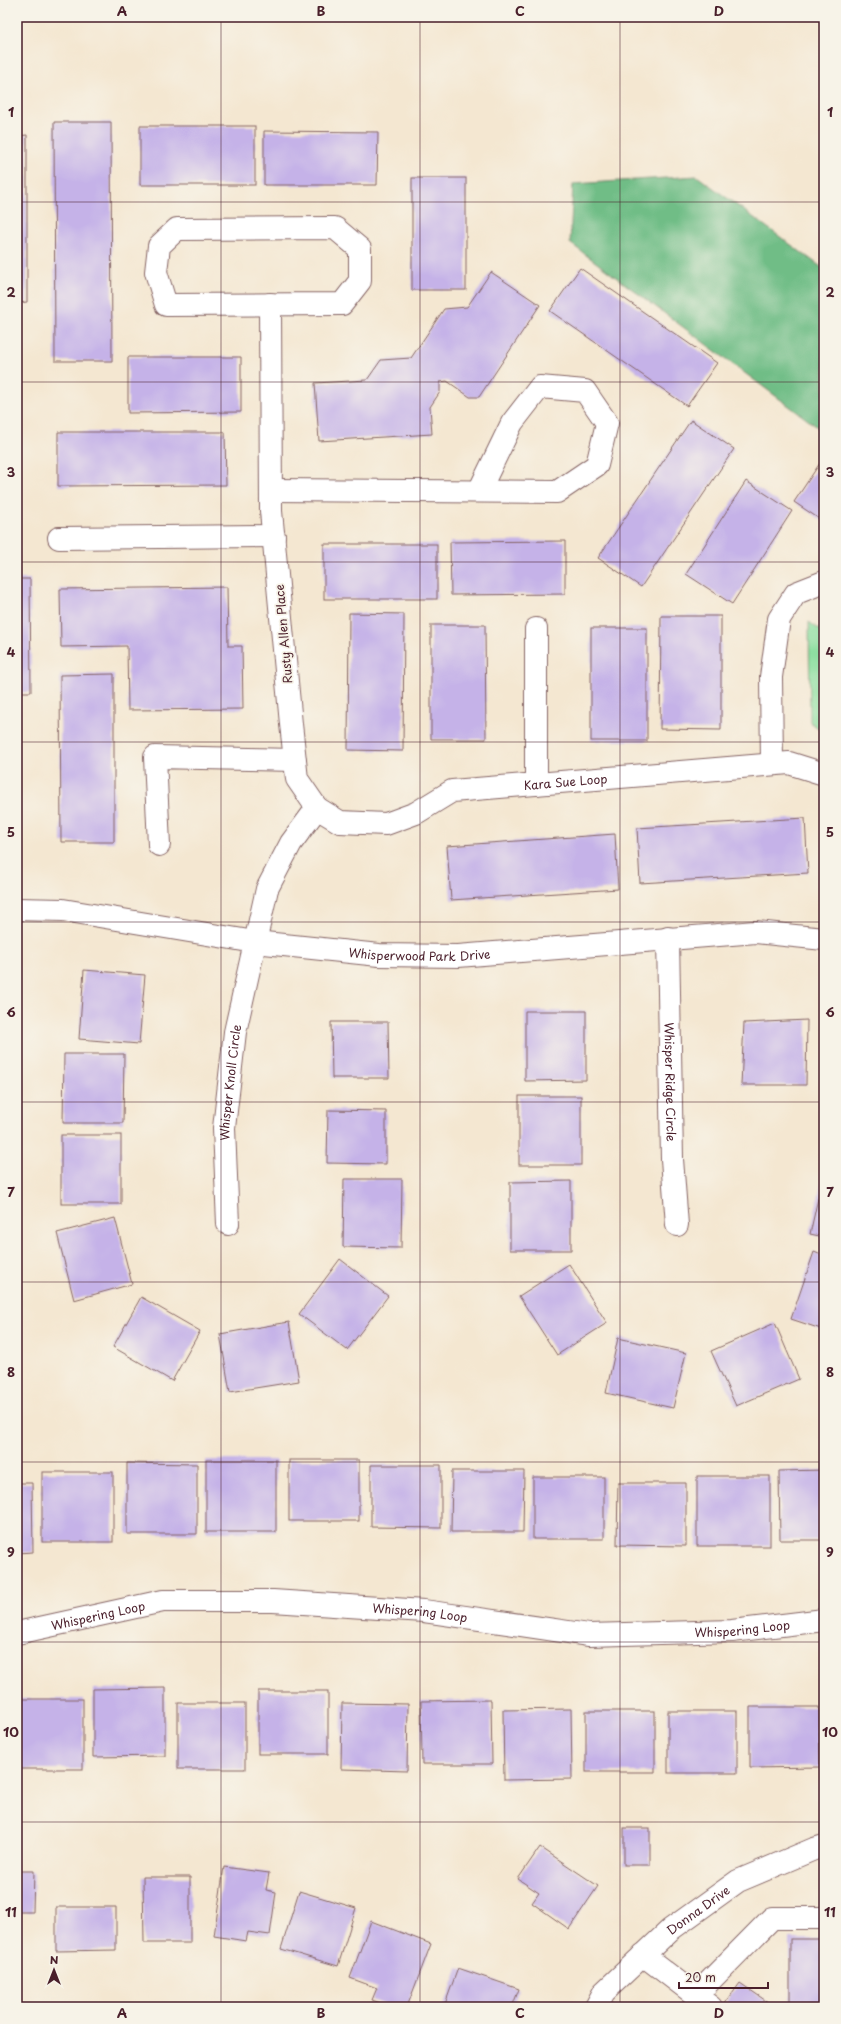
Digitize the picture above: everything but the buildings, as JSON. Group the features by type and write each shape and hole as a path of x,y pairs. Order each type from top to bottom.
{"street":[{"path":"335,228 360,249 360,282 342,304 270,304 166,305 156,272 159,246 177,229 335,228"},
{"name":"Rusty Allen Place","path":"270,304 271,490 274,536 297,779 317,808"},
{"path":"271,490 557,492 598,465 607,423 585,391 540,387 512,422 479,491"},
{"path":"59,538 274,536"},
{"path":"772,764 771,677 779,619 796,594 824,582"},
{"path":"536,629 536,784"},
{"path":"159,845 155,757 295,760"},
{"name":"Kara Sue Loop","path":"317,808 340,822 386,824 416,813 452,791 772,764 790,764 824,774"},
{"path":"254,942 266,889 291,843 317,808"},
{"name":"Whisperwood Park Drive","path":"17,909 63,910 254,942 380,955 458,956 756,932 824,939"},
{"name":"Whisper Ridge Circle","path":"668,938 672,1159 677,1224"},
{"name":"Whisper Knoll Circle","path":"228,1224 224,1128 235,1032 254,942"},
{"name":"Whispering Loop","path":"17,1633 163,1601 272,1601 424,1611 589,1635 732,1631 824,1620"},
{"name":"Donna Drive","path":"596,2007 604,1992 670,1930 738,1882 824,1846"},
{"path":"643,1955 703,2001 772,1918 824,1918"}],"green space":[{"path":"697,176 824,269 824,432 570,243 573,184"},
{"path":"809,622 824,633 824,732 810,722"}]}
